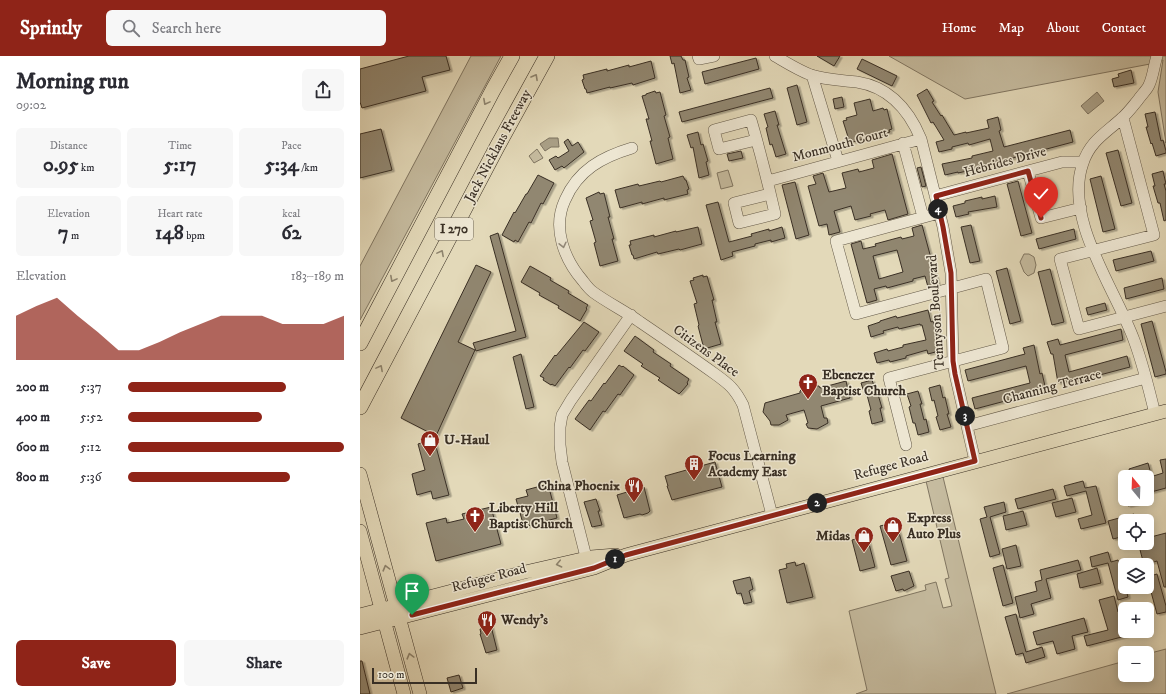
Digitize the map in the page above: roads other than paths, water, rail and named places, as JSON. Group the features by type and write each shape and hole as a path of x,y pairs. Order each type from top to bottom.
{"highway":[{"name":"I 270","path":"360,342 512,56"},
{"name":"Jack Nicklaus Freeway","path":"361,405 497,147 547,56"}],"main road":[{"name":"Refugee Road","path":"360,628 383,616 521,573 587,564 626,555 1160,412"},
{"path":"360,474 420,694"},
{"path":"360,530 404,694"},
{"name":"Refugee Road","path":"360,615 383,616"}],"street":[{"path":"698,56 698,59 701,60 714,56"},
{"path":"1157,56 1149,86 1123,118 1108,128 1093,144 1083,162 1079,183 1081,208 1092,251 1124,316 1160,412"},
{"name":"Tennyson Boulevard","path":"780,57 798,70 812,75 868,85 889,95 908,114 921,139 943,227 951,273 953,361 975,461"},
{"path":"812,75 838,161"},
{"path":"1123,118 1154,235 1060,259 1079,329 1166,306"},
{"name":"Monmouth Court","path":"768,181 921,139"},
{"path":"756,140 768,181 770,194"},
{"path":"903,143 923,217"},
{"name":"Citizens Place","path":"632,148 614,153 588,168 578,178 568,193 562,206 560,216 562,245 566,258 592,292 631,316 718,376 737,393 743,406 772,515"},
{"name":"Hebrides Drive","path":"936,196 1062,162 1083,162"},
{"path":"1028,171 1041,218 1081,208"},
{"path":"906,445 889,378 1003,348 986,279 856,314 836,241 939,213"},
{"path":"587,564 562,464 560,427 562,415 631,316"},
{"name":"Channing Terrace","path":"967,426 1146,378"}],"place":[{"name":"Ebenezer Baptist Church","path":"808,400"},
{"name":"U-Haul","path":"430,457"},
{"name":"Focus Learning Academy East","path":"694,481"},
{"name":"China Phoenix","path":"634,503"},
{"name":"Liberty Hill Baptist Church","path":"475,533"},
{"name":"Express Auto Plus","path":"893,543"},
{"name":"Midas","path":"864,553"},
{"name":"Wendy's","path":"487,637"}]}
